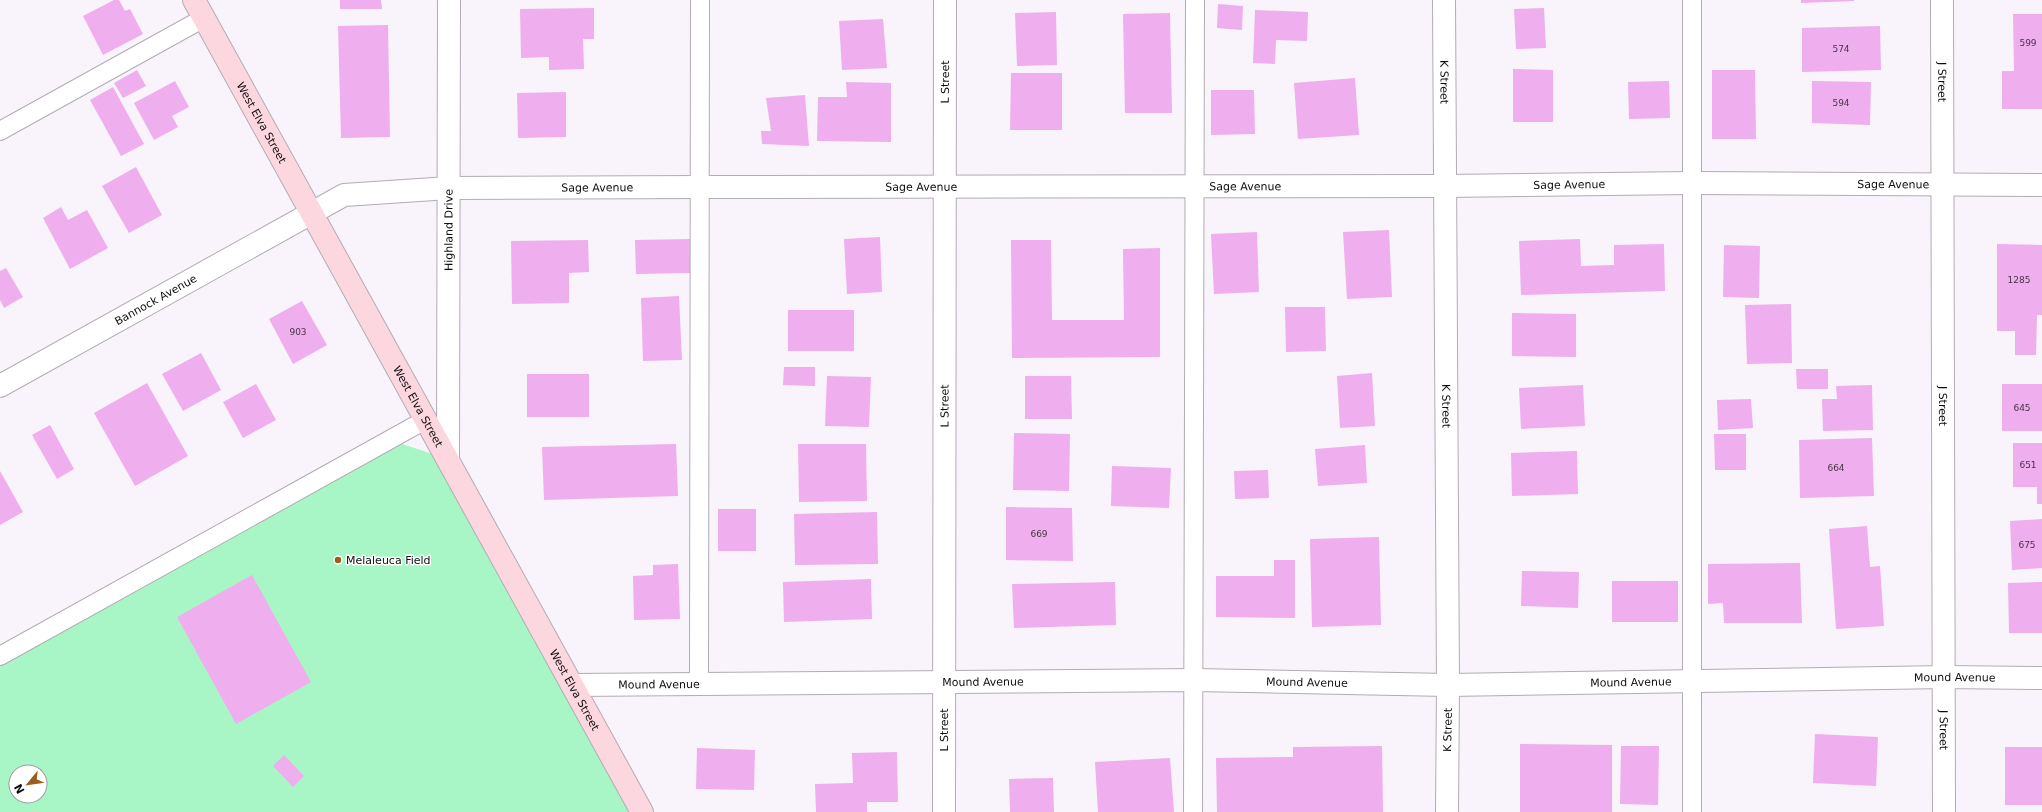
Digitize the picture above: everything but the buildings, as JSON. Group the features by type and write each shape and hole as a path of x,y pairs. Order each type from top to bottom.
{"street":[{"name":"Highland Drive","path":"448,459 449,0"},
{"name":"L Street","path":"944,812 945,0"},
{"name":"K Street","path":"1444,0 1448,685 1447,812"},
{"name":"J Street","path":"1942,0 1945,677 1944,812"},
{"name":"West Elva Street","path":"199,9 311,213 427,419 642,812"},
{"name":"Sage Avenue","path":"311,213 344,195 449,188 1193,185 1444,186 1692,183 2042,185"},
{"name":"Bannock Avenue","path":"0,386 311,213"},
{"name":"Mound Avenue","path":"572,686 1195,680 1448,685 1945,677 2042,678"}],"lane":[{"path":"699,685 700,0"},
{"path":"1193,812 1195,680 1193,185 1195,0"},
{"path":"1692,0 1692,812"},
{"path":"0,130 199,9"},
{"path":"0,656 427,419"}],"green space":[{"name":"Melaleuca Field","path":"390,440 448,459 643,812 0,812 0,656"}],"place":[{"name":"Melaleuca Field","path":"338,560"}]}
